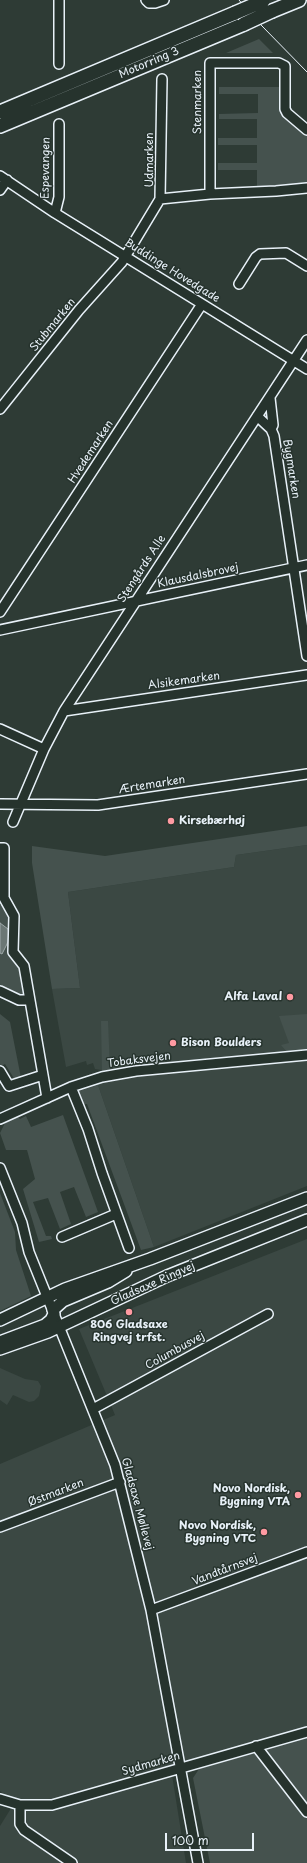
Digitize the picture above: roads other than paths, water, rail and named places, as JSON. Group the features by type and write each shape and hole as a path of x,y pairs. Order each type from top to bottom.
{"highway":[{"name":"Motorring 3","path":"0,112 235,13 267,4 299,0"},
{"name":"Motorring 3","path":"0,126 244,24 267,4"}],"main road":[{"name":"Gladsaxe Ringvej","path":"0,1320 33,1305 47,1296 97,1276 142,1262 307,1198"},
{"name":"Gladsaxe Ringvej","path":"0,1349 59,1327 167,1276 307,1220"},
{"name":"Gladsaxe Ringvej","path":"0,1342 45,1325 51,1320 53,1312 63,1301 108,1282 142,1262"}],"street":[{"path":"59,0 59,64"},
{"path":"146,0 150,3 164,0"},
{"name":"Stenmarken","path":"210,194 210,63 279,63 285,66 285,109 287,113 307,130"},
{"name":"Udmarken","path":"125,256 160,199 162,192 162,79"},
{"name":"Espevangen","path":"55,213 59,197 58,124"},
{"name":"Buddinge Hovedgade","path":"2,182 25,193 307,369"},
{"path":"160,199 210,194 307,188"},
{"path":"239,284 256,256 260,254 286,253 307,266"},
{"name":"Stubmarken","path":"0,409 125,256"},
{"name":"Hvedemarken","path":"0,612 202,304"},
{"name":"Stengårds Alle","path":"13,822 44,749 64,711 307,340"},
{"name":"Bygmarken","path":"270,398 273,425 271,429"},
{"name":"Bygmarken","path":"257,416 271,429 274,436 307,656"},
{"name":"Klausdalsbrovej","path":"0,630 307,565"},
{"name":"Alsikemarken","path":"64,711 307,675"},
{"path":"0,729 44,749"},
{"name":"Ærtemarken","path":"0,804 98,805 307,774"},
{"path":"3,846 2,899 14,916 13,952 24,966 46,1098"},
{"path":"0,991 19,1000 30,1000"},
{"name":"Tobaksvejen","path":"0,1119 71,1087 102,1077 136,1071 307,1055"},
{"path":"0,1071 9,1086 43,1075"},
{"path":"71,1087 88,1129 116,1214 130,1248"},
{"name":"Gladsaxe Møllevej","path":"0,1168 22,1223 29,1252 93,1409 115,1465 120,1482 151,1610 179,1768 198,1863"},
{"path":"62,1237 116,1214"},
{"name":"Columbusvej","path":"93,1409 268,1314"},
{"name":"Østmarken","path":"0,1527 120,1482"},
{"name":"Vandtårnsvej","path":"151,1610 307,1552"},
{"name":"Sydmarken","path":"0,1799 20,1805 52,1805 307,1732"},
{"path":"256,1746 307,1812"},
{"path":"20,1805 20,1824 24,1830 72,1863"}],"tram line":[{"path":"239,0 307,72"}],"place":[{"name":"Kirsebærhøj","path":"171,821"},
{"name":"Alfa Laval","path":"290,997"},
{"name":"Bison Boulders","path":"173,1043"},
{"name":"806 Gladsaxe Ringvej trfst.","path":"129,1312"},
{"name":"Novo Nordisk, Bygning VTA","path":"298,1495"},
{"name":"Novo Nordisk, Bygning VTC","path":"264,1532"}]}
